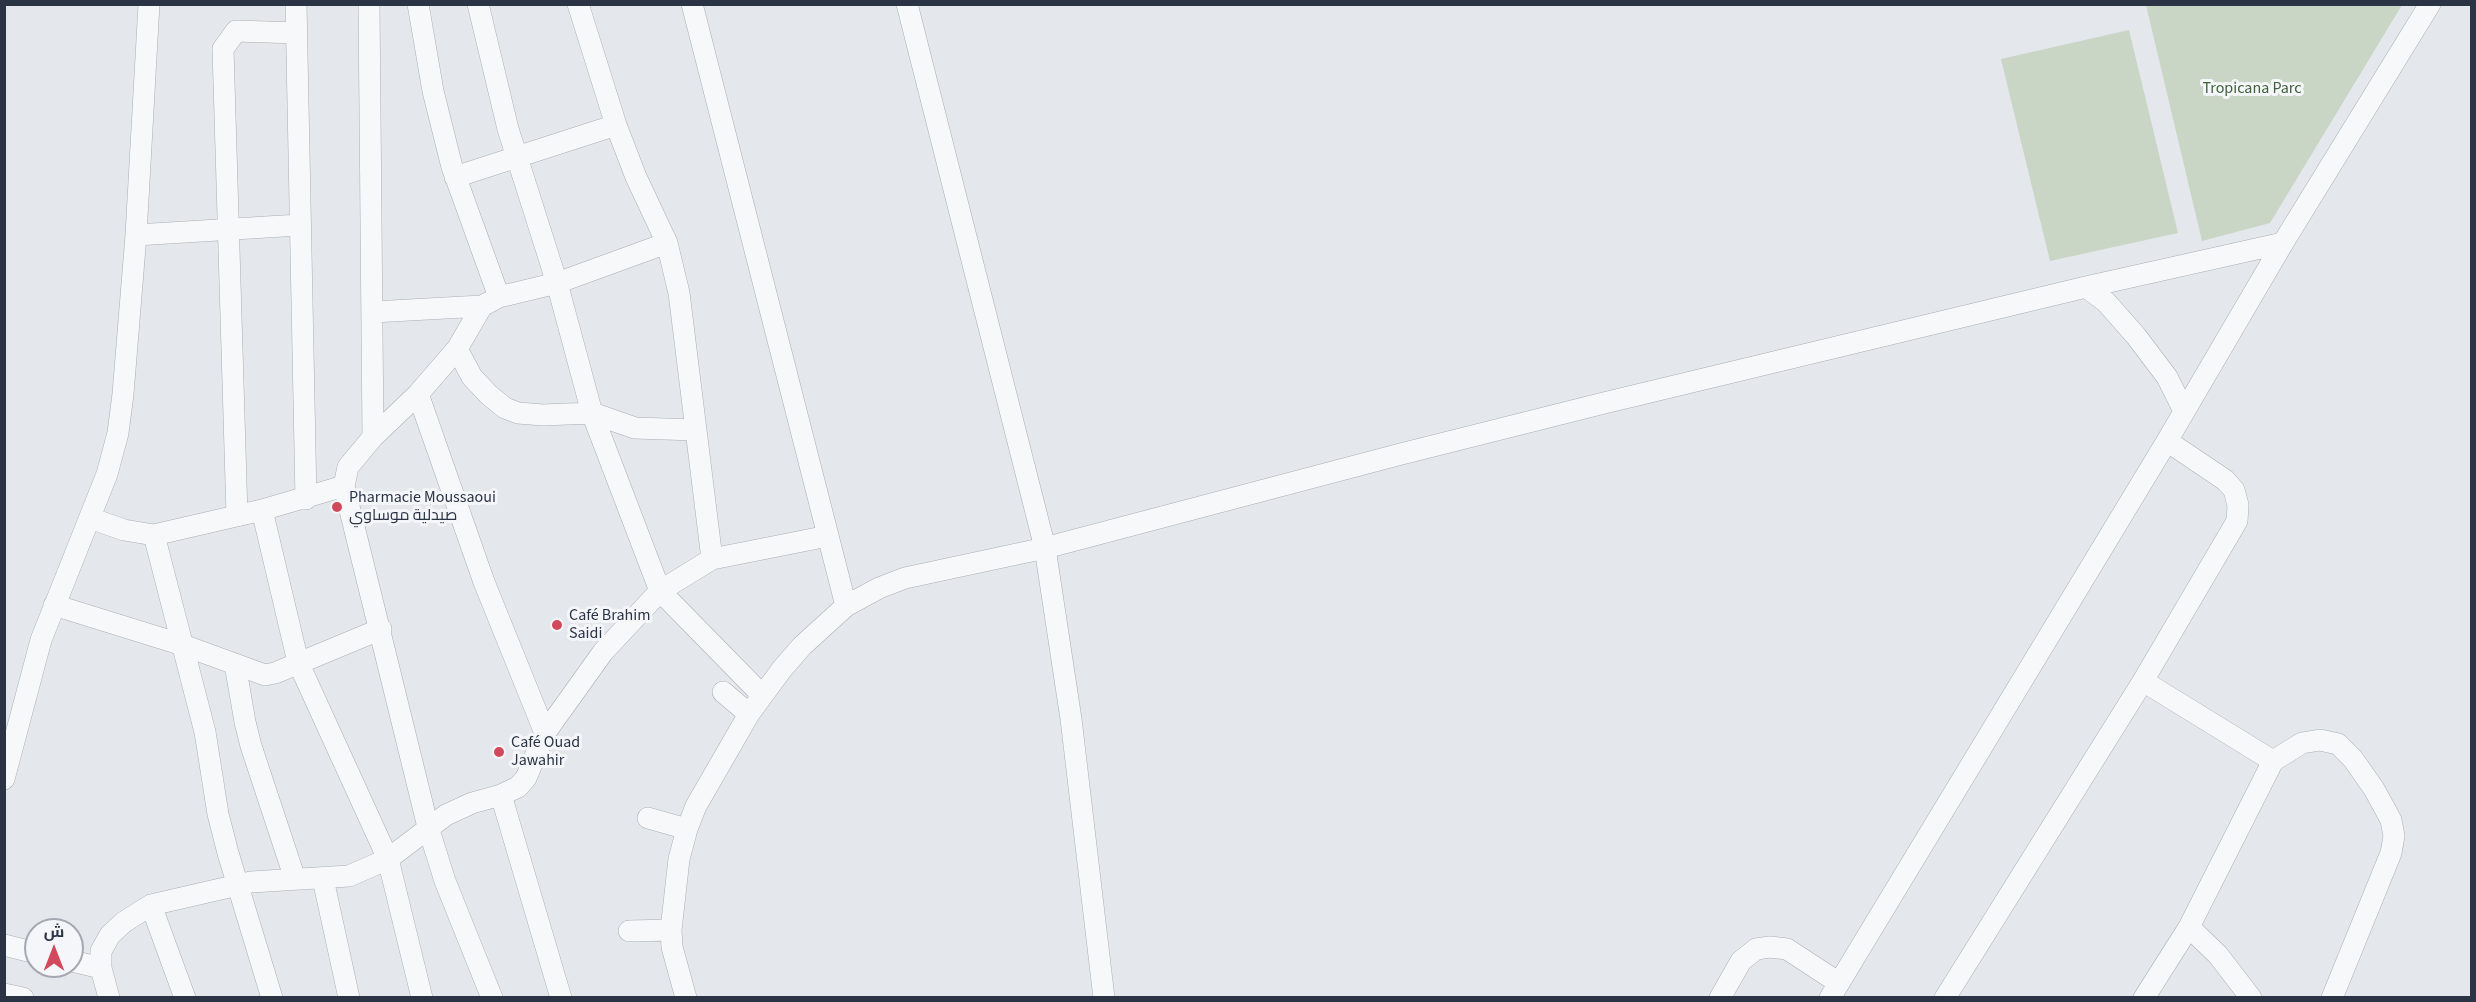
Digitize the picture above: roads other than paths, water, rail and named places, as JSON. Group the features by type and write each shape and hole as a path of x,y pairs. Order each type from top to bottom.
{"street":[{"path":"4,779 41,639 107,474 118,433 136,235 149,4"},
{"path":"296,4 306,499"},
{"path":"369,4 373,437"},
{"path":"417,4 433,91 491,302"},
{"path":"478,4 517,158 557,283 592,413 660,591 762,695"},
{"path":"578,4 616,125 636,177 667,243 679,293 712,559"},
{"path":"692,4 846,606"},
{"path":"907,4 1045,548 1071,719 1104,998"},
{"path":"1720,998 1741,961 1755,949 1770,947 1787,949 1834,990 2167,441 2183,409 2283,243 2430,4"},
{"path":"237,516 223,49 236,31 297,33"},
{"path":"455,177 616,125"},
{"path":"136,235 299,225"},
{"path":"373,312 491,302 557,283 667,243"},
{"path":"686,998 672,947 671,930 679,859 687,829 709,781 762,695 802,646 846,606 879,588 905,578 1045,548 1434,445 2086,287 2283,243"},
{"path":"2086,287 2106,302 2136,336 2168,377 2183,409"},
{"path":"491,302 457,349 418,394 373,437 348,467 344,486 428,827 445,881 492,998"},
{"path":"457,349 472,377 505,408 518,413 543,415 592,413 635,428 696,430"},
{"path":"418,394 484,582 545,733"},
{"path":"1945,998 2143,681 2237,521 2238,505 2234,490 2225,480 2167,441"},
{"path":"90,518 124,530 154,535 306,499 344,486"},
{"path":"262,510 298,662 388,859 422,998"},
{"path":"154,535 205,732 218,814 272,998"},
{"path":"109,998 101,968 101,951 110,935 124,922 151,905 276,879 323,879 349,876 388,859 446,815 472,802 501,795 518,787 526,778 545,733 603,652 660,591 712,559 828,536"},
{"path":"54,605 183,645 264,675 275,673 381,629"},
{"path":"236,664 249,738 295,879"},
{"path":"2143,681 2273,761"},
{"path":"723,692 749,714"},
{"path":"2144,998 2189,927 2273,761 2302,743 2320,740 2338,744 2358,766 2391,820 2394,836 2391,853 2331,998"},
{"path":"501,795 561,998"},
{"path":"648,818 687,829"},
{"path":"323,879 349,998"},
{"path":"151,905 185,998"},
{"path":"2189,927 2218,955 2251,998"},
{"path":"629,931 671,930"},
{"path":"4,945 24,950"},
{"path":"84,964 101,968"},
{"path":"4,994 23,998"}],"place":[{"name":"Pharmacie Moussaoui صيدلية موساوي","path":"337,507"},
{"name":"Café Brahim Saidi","path":"557,625"},
{"name":"Café Ouad Jawahir","path":"499,752"}],"park label":[{"name":"Tropicana Parc","path":"2252,89"}]}
